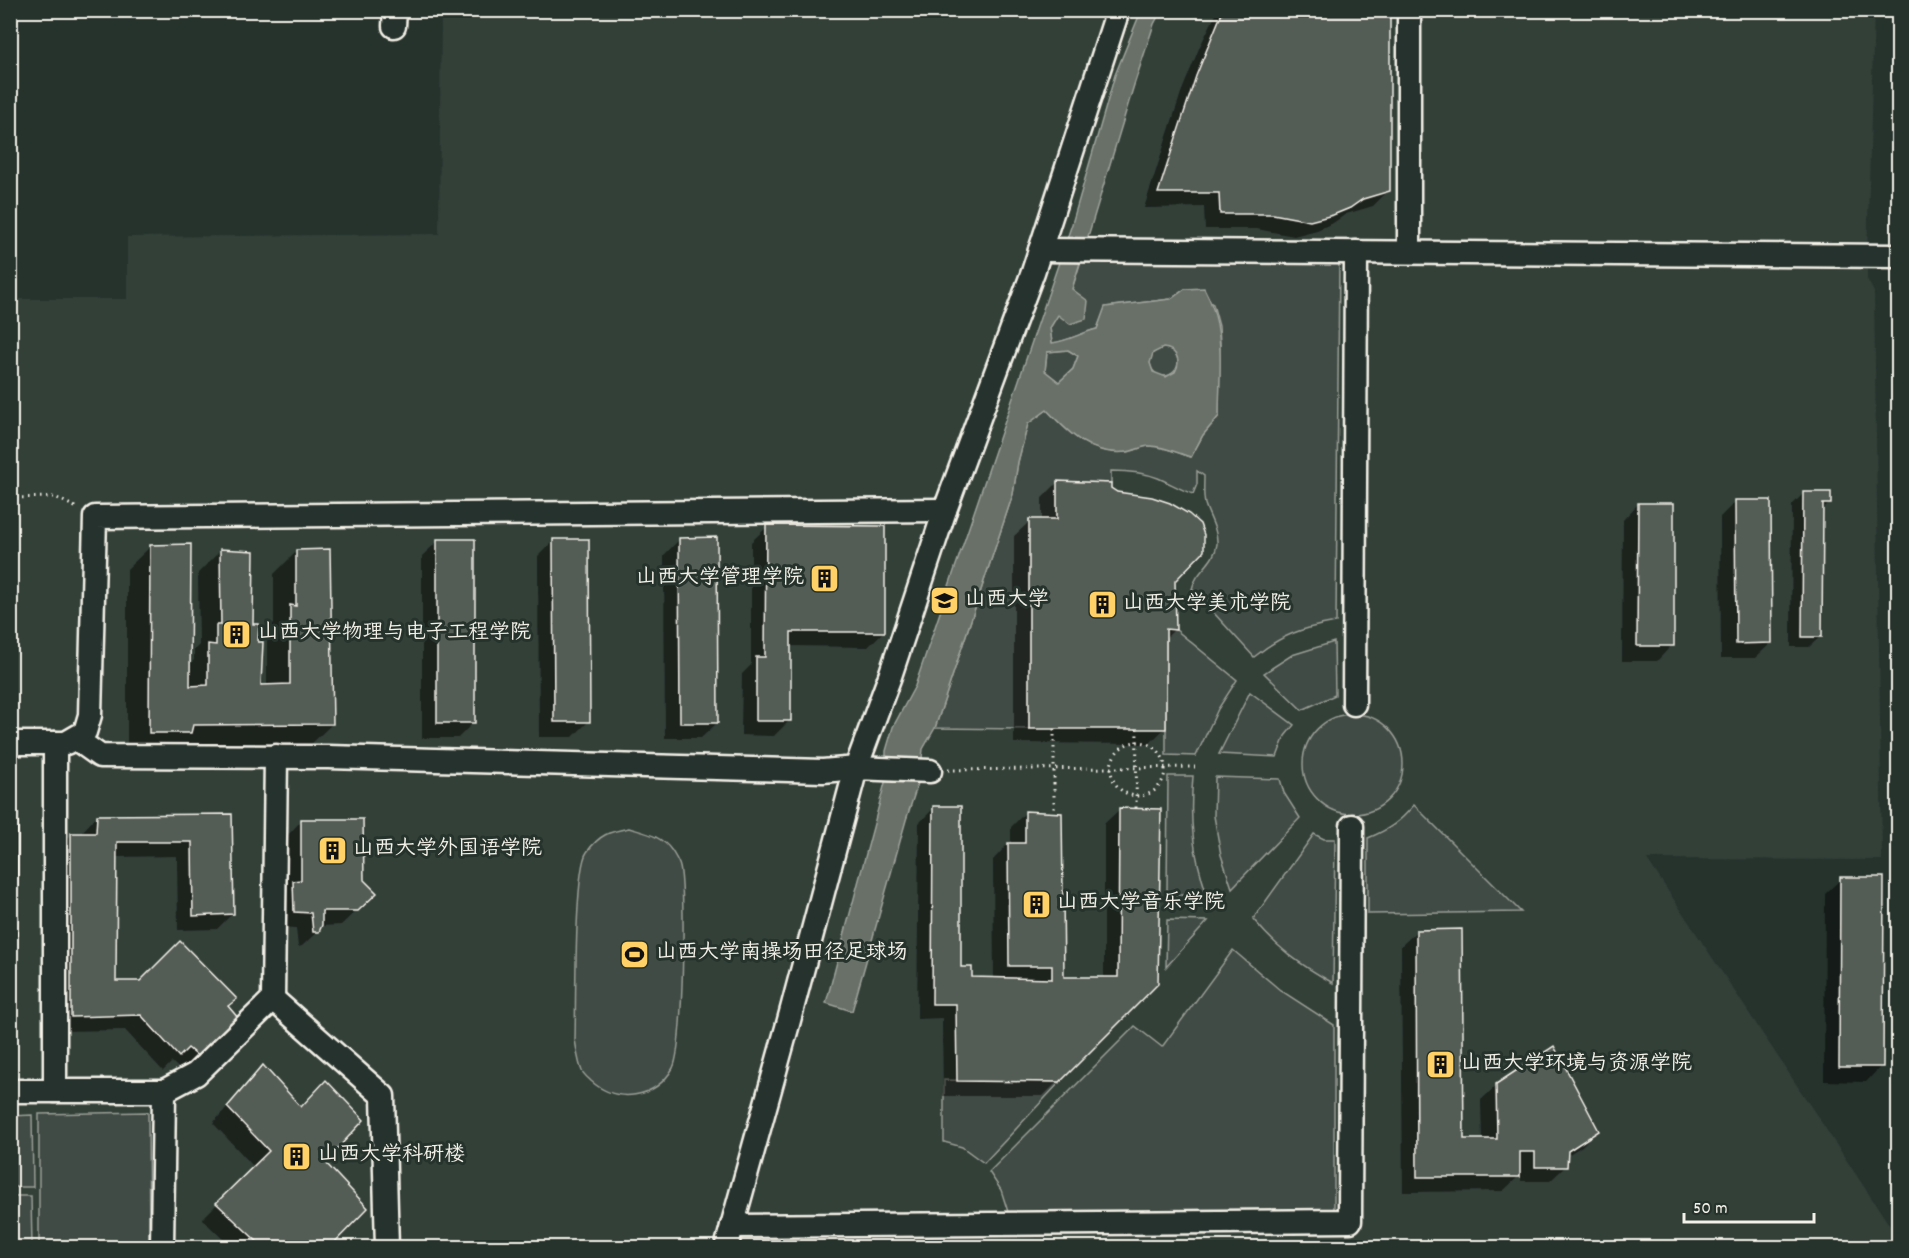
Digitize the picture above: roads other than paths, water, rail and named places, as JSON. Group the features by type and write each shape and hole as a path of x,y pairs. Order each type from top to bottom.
{"lane":[{"path":"726,1248 856,768 890,676 945,510 1048,250 1118,10"},
{"path":"1408,10 1409,252"},
{"path":"1048,250 1899,256"},
{"path":"1354,704 1356,252"},
{"path":"10,742 65,741 85,732 90,715 94,517 945,510"},
{"path":"65,741 100,756 276,756 823,771 856,768 905,770"},
{"path":"55,1091 65,741"},
{"path":"10,1091 164,1091 196,1074 273,999 276,756"},
{"path":"732,1226 1350,1221 1352,826"},
{"path":"273,999 383,1096 387,1248"},
{"path":"162,1248 164,1091"}],"place":[{"name":"山西大学管理学院","path":"825,579"},
{"name":"山西大学","path":"944,601"},
{"name":"山西大学美术学院","path":"1102,605"},
{"name":"山西大学物理与电子工程学院","path":"237,634"},
{"name":"山西大学外国语学院","path":"332,850"},
{"name":"山西大学音乐学院","path":"1036,904"},
{"name":"山西大学南操场田径足球场","path":"635,954"},
{"name":"山西大学环境与资源学院","path":"1440,1065"},
{"name":"山西大学科研楼","path":"297,1156"}]}
